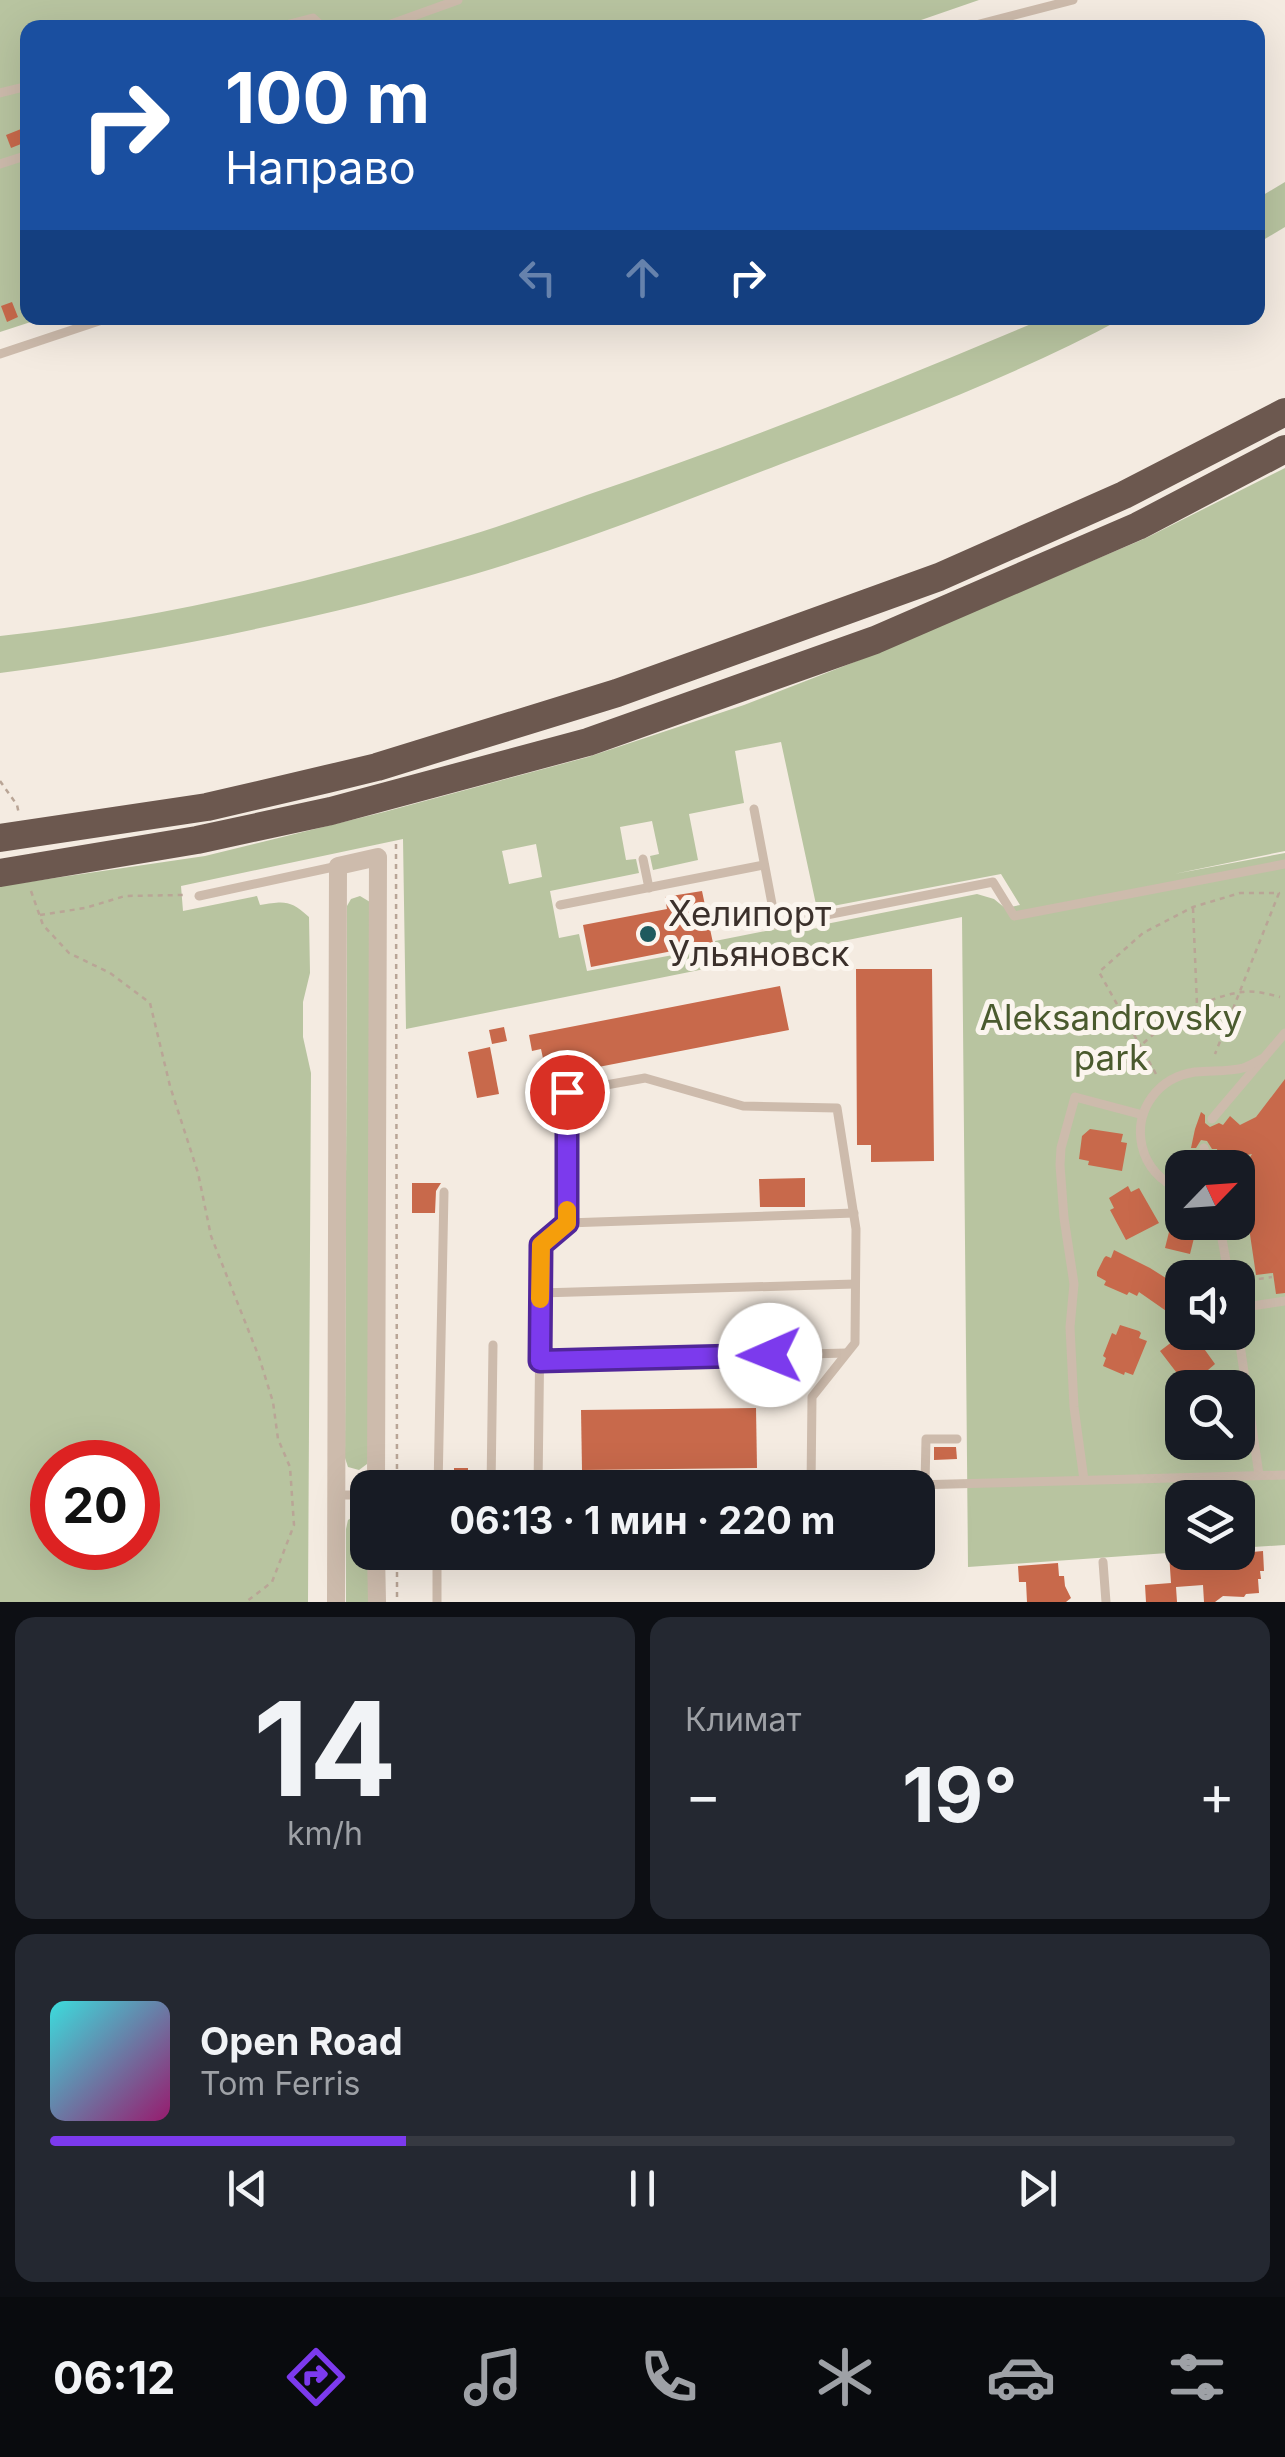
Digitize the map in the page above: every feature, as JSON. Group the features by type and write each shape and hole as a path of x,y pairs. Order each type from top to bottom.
{"highway":[{"path":"0,838 207,807 328,780 617,693 939,577 1124,495 1285,412"},
{"path":"0,873 197,840 331,811 588,742 874,640 1138,526 1285,449"}],"street":[{"path":"336,1602 338,866 378,857 376,1470"},
{"path":"376,1570 376,1602"}],"lane":[{"path":"402,20 458,0"},
{"path":"995,20 1073,0"},
{"path":"0,354 87,325"},
{"path":"754,809 776,925 993,882 1014,916 1285,864"},
{"path":"643,859 649,888"},
{"path":"560,905 764,865"},
{"path":"199,896 338,866"},
{"path":"1212,1119 1285,1033"},
{"path":"1165,1181 1145,1156 1141,1140 1143,1115 1153,1095 1172,1078 1244,1068 1264,1058"},
{"path":"567,1223 567,1092 646,1078 744,1106 838,1108 856,1230 854,1343 812,1397 811,1470"},
{"path":"1084,1480 1074,1408 1070,1327 1074,1284 1064,1218 1062,1148 1075,1097 1143,1115"},
{"path":"438,1470 444,1192"},
{"path":"538,1470 541,1245 567,1223 854,1212"},
{"path":"540,1293 856,1284"},
{"path":"1255,1305 1285,1300"},
{"path":"490,1470 493,1345"},
{"path":"1241,1350 1259,1476"},
{"path":"540,1361 846,1354"},
{"path":"925,1470 926,1439 957,1439"},
{"path":"935,1484 1285,1475"},
{"path":"338,1495 350,1495"},
{"path":"1103,1562 1106,1602"},
{"path":"438,1570 438,1602"}],"path":[{"path":"396,844 397,1470"},
{"path":"1156,1074 1098,972 1143,933 1193,907 1240,894 1279,894 1215,1054"},
{"path":"39,915 85,908 125,896 199,896"},
{"path":"1193,907 1197,1006"},
{"path":"68,953 110,974 150,1003 212,1236 273,1402 278,1440 290,1467 294,1525 272,1582 246,1602"},
{"path":"1124,1065 1162,1026 1197,1006 1240,992 1280,997"},
{"path":"1255,1280 1272,1277"},
{"path":"397,1570 398,1602"}],"green space":[{"path":"0,0 979,0 921,20 20,20 22,325 0,332"},
{"path":"1285,182 1285,227 1265,239 1265,194"},
{"path":"1028,325 1109,325 1040,360 911,414 514,562 358,606 239,633 0,673 0,636 228,599 468,536 761,433"},
{"name":"Aleksandrovsky park","path":"1285,468 1285,851 1174,874 1285,853 1285,1545 1255,1547 1255,1480 1165,1480 1165,1553 968,1567 962,917 406,1029 403,839 181,886 183,911 257,896 260,905 287,903 309,917 310,973 303,1002 303,1037 311,1073 308,1602 0,1602 0,886 205,856 384,812 588,757 744,705 1146,538","holes":["781,742 817,909 1001,874 1020,905 1005,908 994,899 977,894 821,928 781,928 715,941 716,947 587,971 579,934 559,938 550,891 639,873 636,859 626,860 620,827 652,821 659,854 650,856 653,870 698,860 689,814 744,803 735,751","536,844 542,877 509,884 502,851"]},
{"path":"360,896 370,902 369,1456 367,1464 359,1470 348,1467 345,1458 347,906 351,899"},
{"path":"348,1520 350,1570 369,1570 370,1602 346,1602"}],"building":[{"path":"20,129 20,144 11,148 6,135"},
{"path":"12,302 18,317 7,322 1,306"},
{"name":"Хелипорт Ульяновск","path":"702,891 713,943 591,967 583,925 667,909 665,897"},
{"path":"856,969 932,969 934,1161 871,1162 871,1145 857,1145"},
{"path":"780,986 789,1030 547,1077 541,1049 532,1051 529,1035"},
{"path":"504,1027 507,1041 492,1044 489,1030"},
{"path":"490,1047 499,1094 477,1098 468,1052"},
{"path":"1285,1079 1285,1293 1276,1294 1273,1273 1256,1275 1251,1240 1255,1240 1255,1150 1217,1150 1201,1140 1196,1148 1191,1148 1201,1112 1210,1127 1223,1125 1230,1116 1240,1125 1256,1117"},
{"path":"1090,1129 1123,1134 1121,1142 1127,1143 1122,1171 1088,1165 1089,1161 1079,1159 1082,1136"},
{"path":"805,1178 805,1207 760,1207 759,1179"},
{"path":"412,1183 441,1183 436,1191 435,1213 412,1213"},
{"path":"1128,1186 1131,1192 1139,1188 1159,1223 1126,1240 1110,1210 1114,1208 1109,1198"},
{"path":"1167,1240 1194,1240 1190,1254 1165,1248"},
{"path":"1114,1250 1165,1277 1165,1310 1139,1292 1137,1296 1129,1292 1127,1295 1104,1285 1106,1281 1097,1272 1106,1256 1111,1258"},
{"path":"1120,1325 1139,1331 1139,1338 1147,1341 1133,1375 1103,1366 1112,1333 1116,1335"},
{"path":"1165,1347 1205,1350 1215,1364 1208,1370 1175,1370 1160,1351"},
{"path":"756,1408 757,1468 582,1470 581,1410"},
{"path":"934,1447 956,1447 957,1459 934,1460"},
{"path":"1263,1551 1259,1593 1204,1602 1203,1585 1176,1587 1177,1602 1146,1602 1145,1585 1171,1583 1170,1570 1255,1570 1255,1552"},
{"path":"1058,1563 1059,1576 1064,1576 1071,1598 1066,1602 1027,1602 1026,1582 1019,1582 1018,1566"}],"slow traffic":[{"path":"540,1299 541,1245 567,1223 567,1210"}],"place":[{"name":"Хелипорт Ульяновск","path":"648,934"}],"route":[{"path":"567,1092 567,1223 541,1245 540,1361 770,1355"}]}
